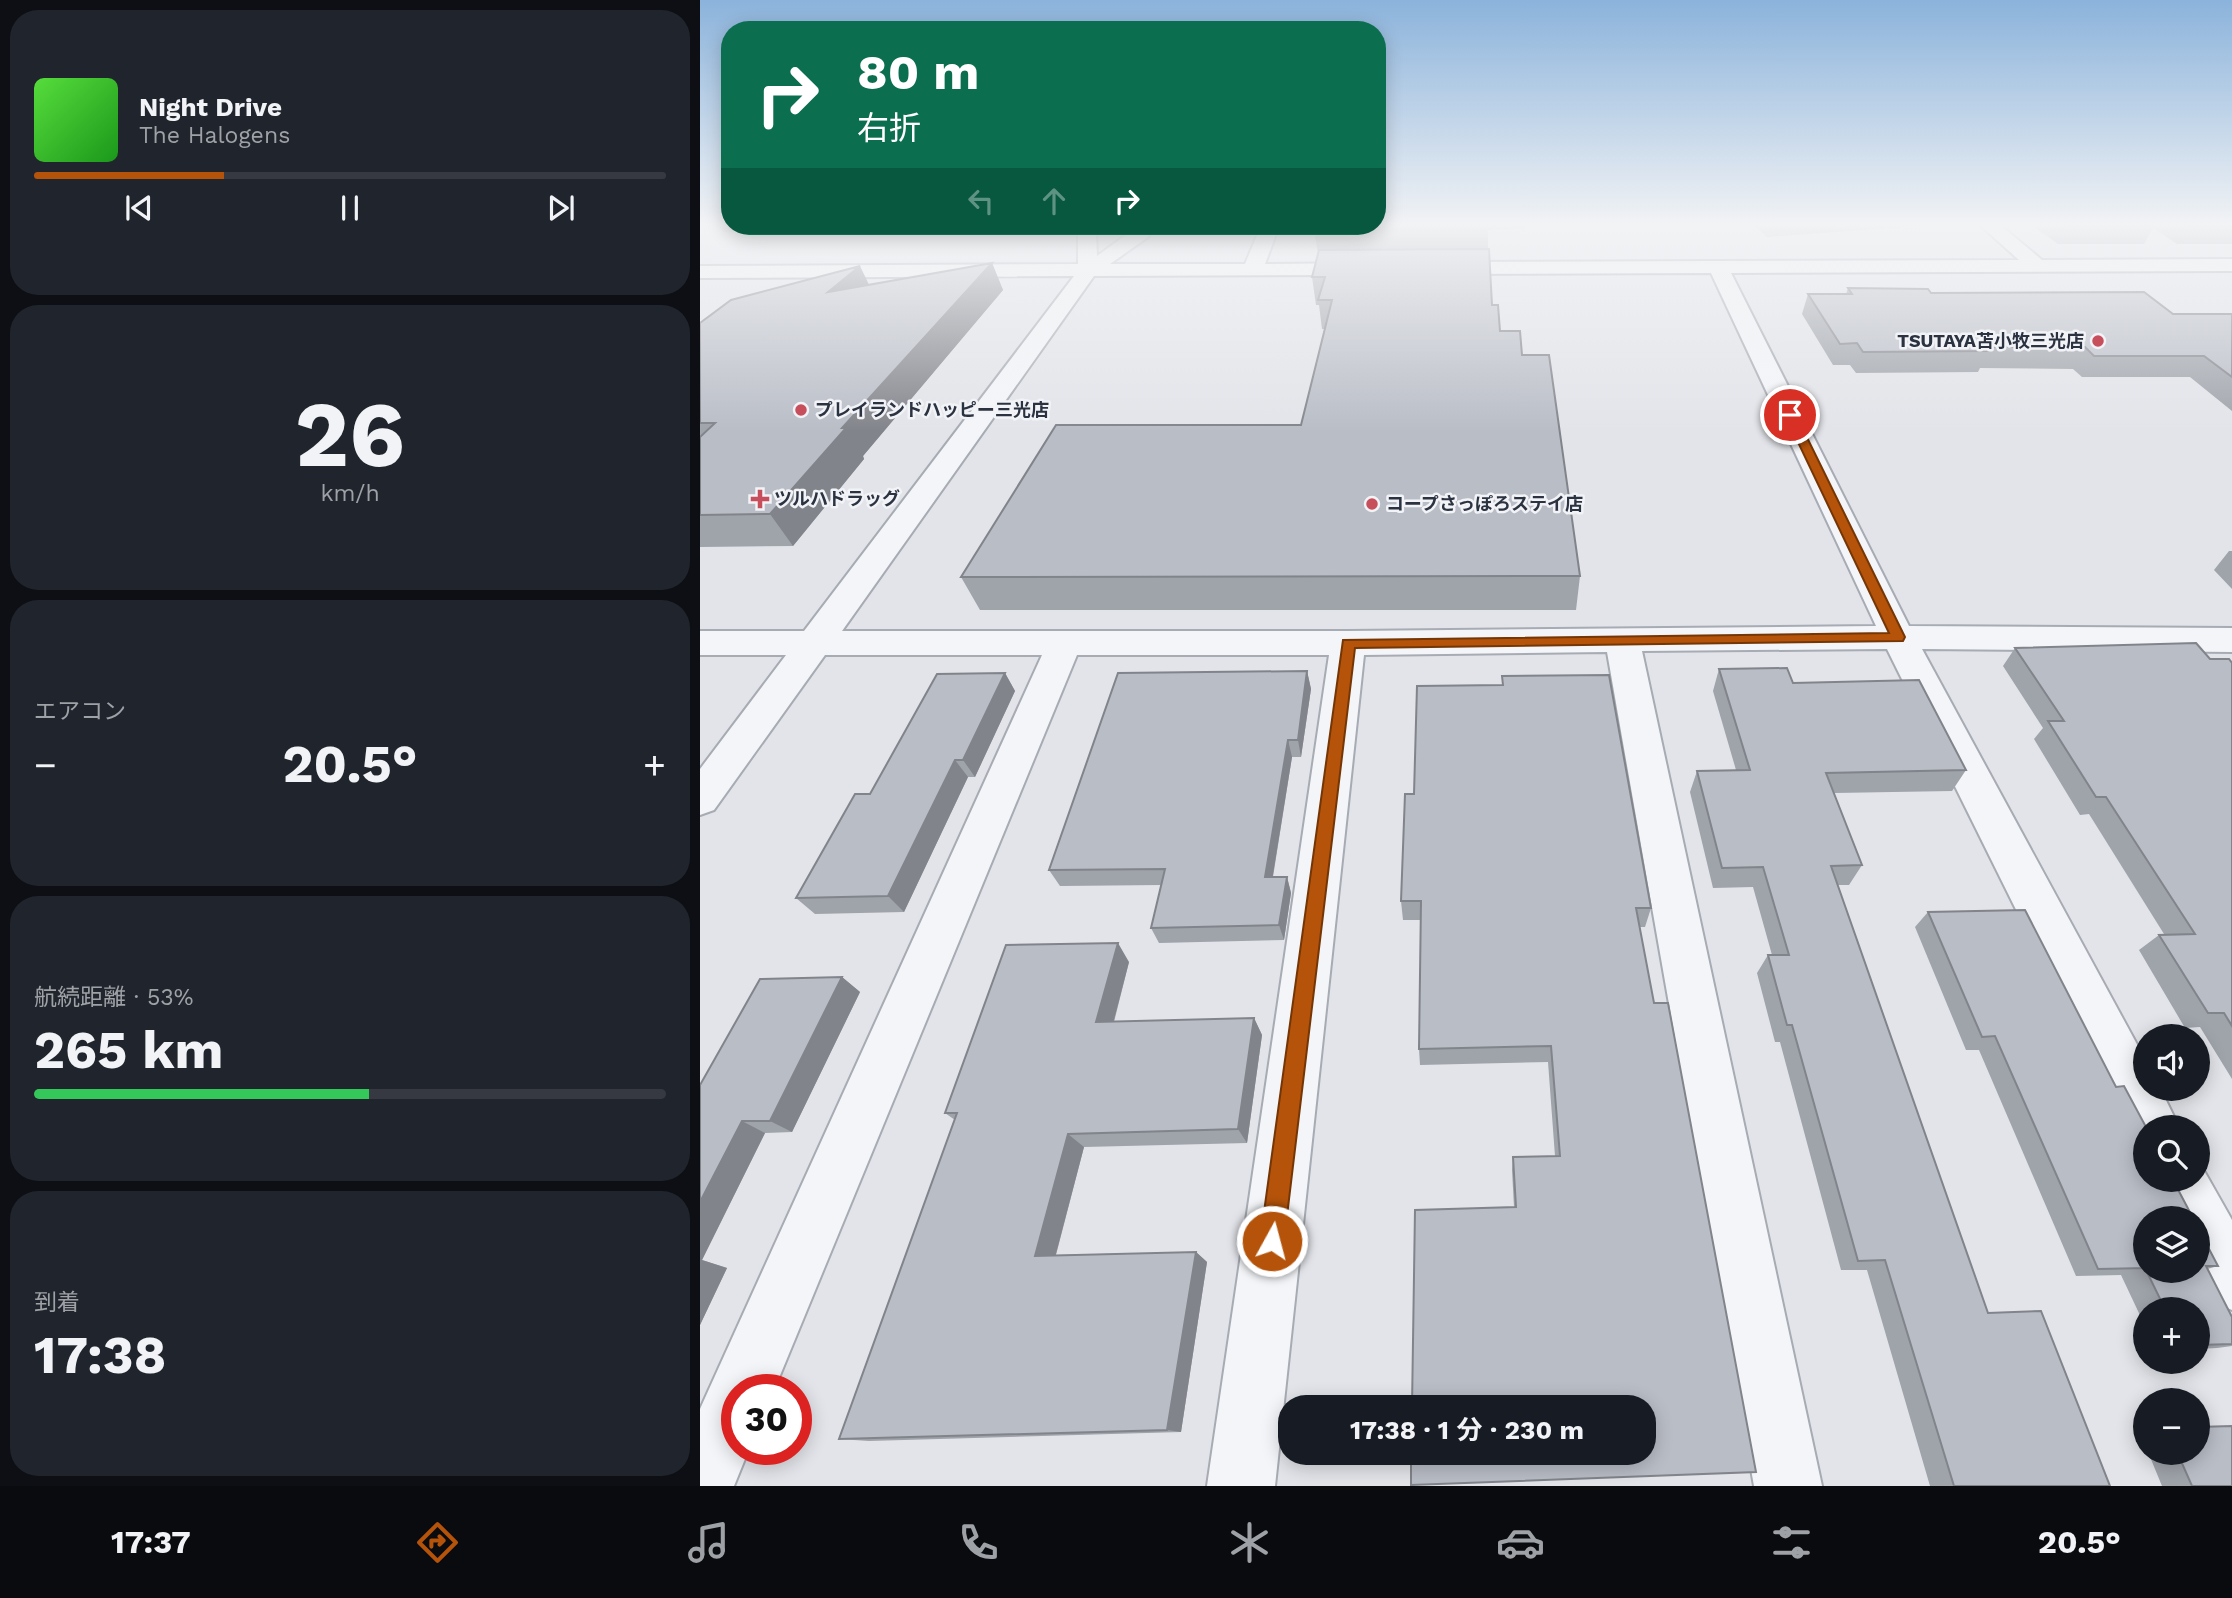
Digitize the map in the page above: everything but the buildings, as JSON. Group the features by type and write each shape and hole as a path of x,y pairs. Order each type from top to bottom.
{"street":[{"path":"700,799 1072,293"},
{"path":"1731,293 1898,637 2146,1115"},
{"path":"700,643 1065,645 1623,642 1898,637 2218,640 2232,673"},
{"path":"1623,642 1788,1486"},
{"path":"1241,1486 1348,643"},
{"path":"749,1374 1065,645"},
{"path":"2186,1192 2232,1280"},
{"path":"700,1486 721,1438"}],"place":[{"name":"TSUTAYA苫小牧三光店","path":"2098,341"},
{"name":"プレイランドハッピー三光店","path":"801,410"},
{"name":"ツルハドラッグ","path":"760,499"},
{"name":"コープさっぽろステイ店","path":"1372,504"}],"route":[{"path":"1272,1241 1348,643 1898,637 1790,415"}]}
